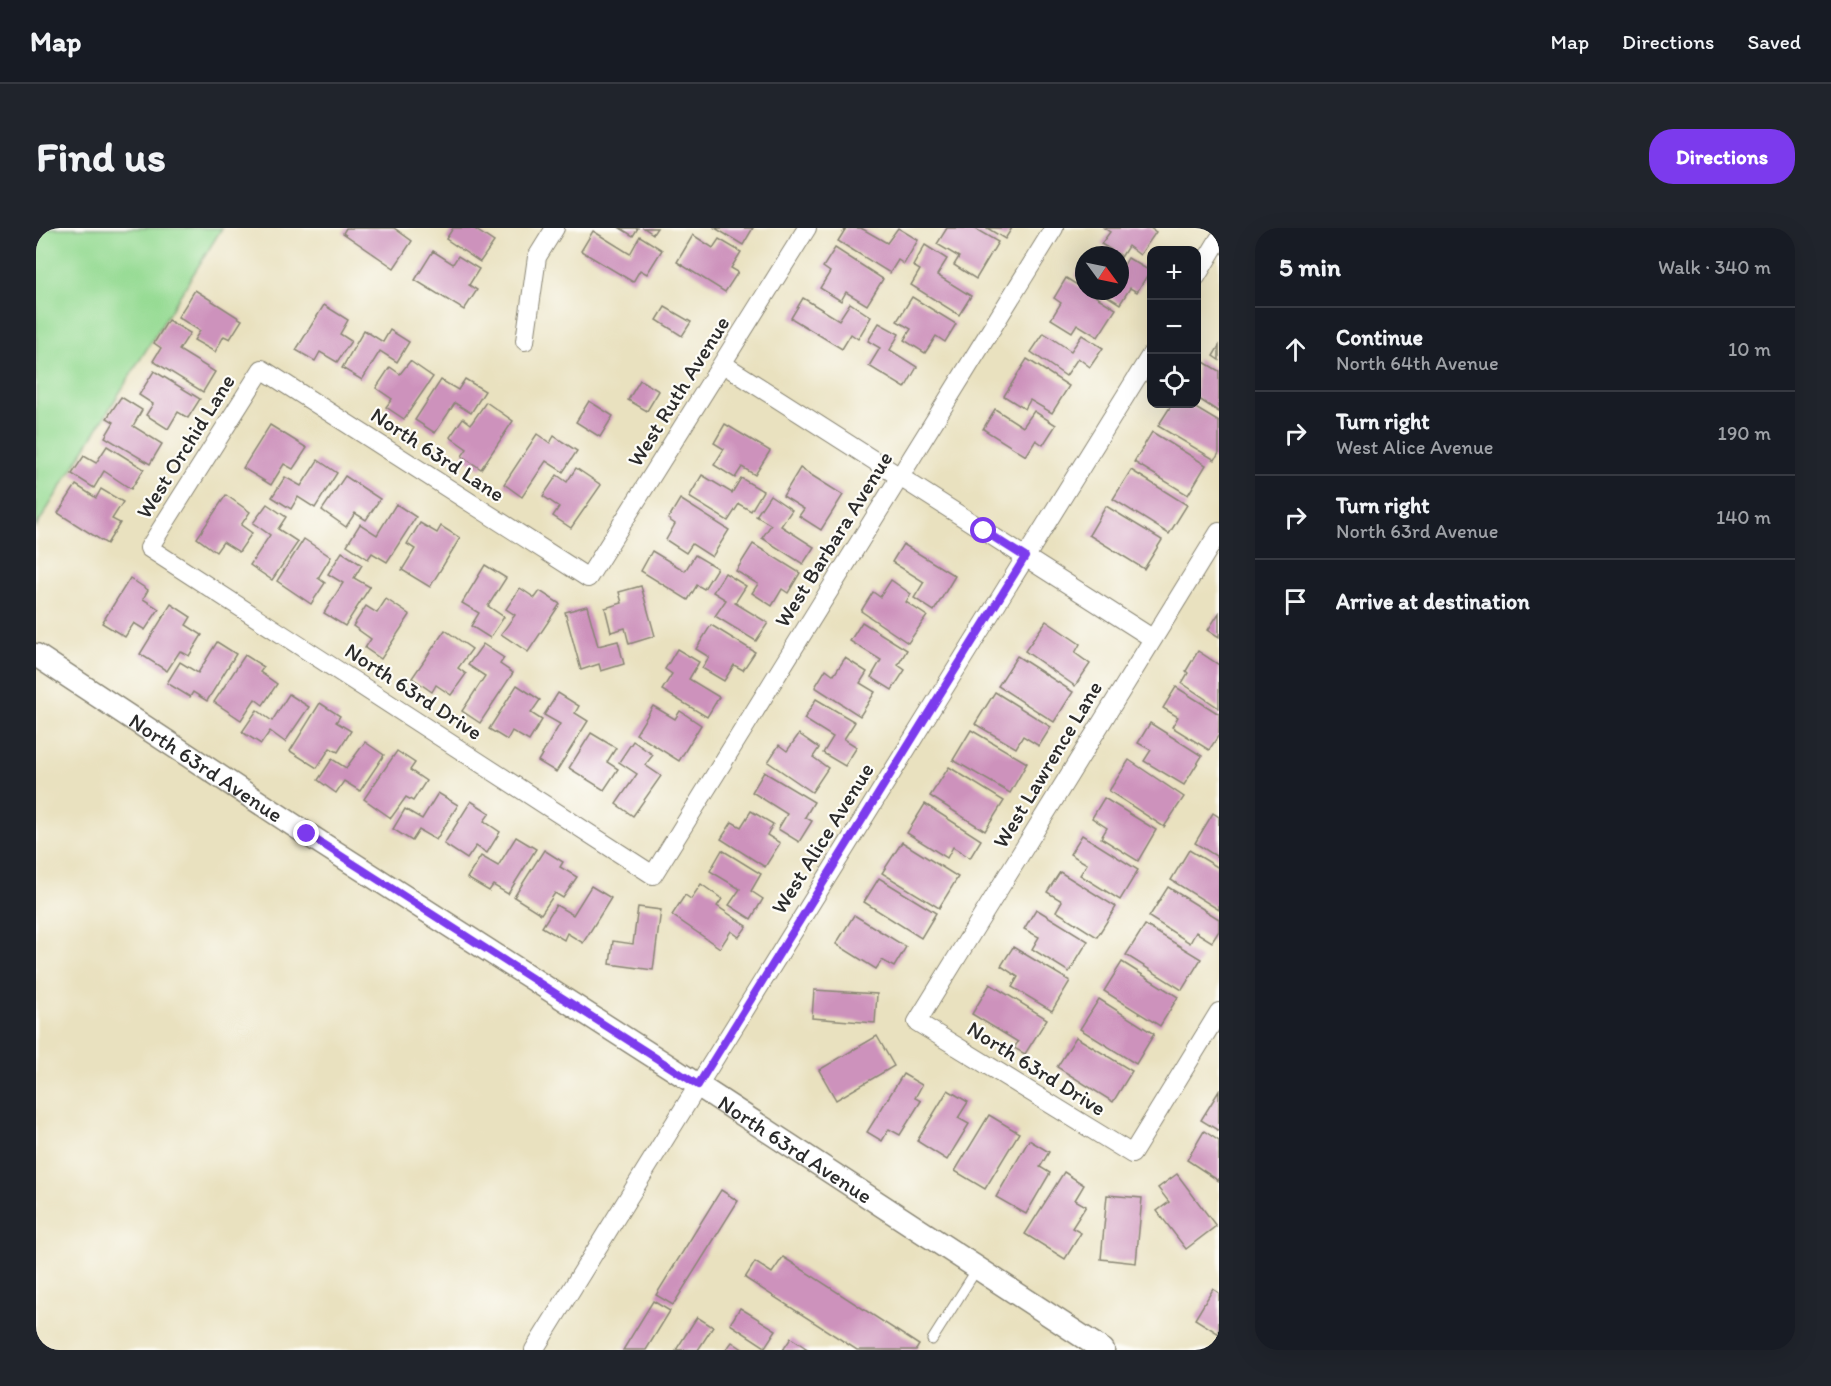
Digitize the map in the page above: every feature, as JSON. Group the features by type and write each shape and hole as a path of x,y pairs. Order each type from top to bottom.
{"street":[{"path":"525,341 537,257 555,228"},
{"name":"West Ruth Avenue","path":"588,578 807,228"},
{"name":"West Barbara Avenue","path":"653,875 1054,228"},
{"path":"1201,270 1219,239"},
{"name":"West Alice Avenue","path":"534,1350 1151,354"},
{"path":"723,364 1152,638"},
{"name":"North 63rd Lane","path":"262,369 588,578"},
{"name":"West Orchid Lane","path":"149,548 262,369"},
{"name":"West Lawrence Lane","path":"917,1022 1219,532"},
{"name":"North 63rd Drive","path":"149,548 653,875"},
{"name":"North 63rd Avenue","path":"36,655 1102,1350"},
{"name":"North 63rd Drive","path":"917,1022 1132,1154 1219,1012"}],"lane":[{"path":"932,1340 977,1269"}],"green space":[{"path":"36,228 222,228 36,527"}],"building":[{"path":"346,228 394,228 412,241 394,268 343,233"},
{"path":"453,228 473,228 494,242 480,262 446,239"},
{"path":"620,228 638,228 633,236"},
{"path":"644,228 657,228 653,234"},
{"path":"715,228 753,228 743,245"},
{"path":"846,228 861,228 887,243 898,228 918,240 904,264 898,260 890,273 838,241"},
{"path":"947,228 974,228 998,242 976,279 954,265 959,257 937,244"},
{"path":"987,228 1012,228 1005,239"},
{"path":"1104,228 1150,228 1156,232 1140,255 1129,246 1101,244 1110,232"},
{"path":"593,231 630,254 640,236 662,250 647,274 640,270 633,282 581,251"},
{"path":"693,235 713,248 719,239 741,252 731,268 738,272 725,292 677,262"},
{"path":"925,245 947,259 937,275 971,296 959,315 911,285 920,270 913,266"},
{"path":"835,248 883,279 867,305 846,292 841,301 820,288 830,272 823,267"},
{"path":"433,251 453,264 458,256 479,269 469,285 477,290 464,310 415,280"},
{"path":"1129,259 1147,269 1147,276 1137,292 1130,288 1129,290"},
{"path":"1066,278 1075,284 1075,300 1101,300 1116,309 1098,337 1077,324 1072,332 1051,319 1061,303 1054,298"},
{"path":"195,290 242,320 230,339 224,336 215,352 194,340 200,331 178,317"},
{"path":"912,297 956,324 945,342 936,336 925,353 904,340 911,329 897,321"},
{"path":"803,298 839,320 850,303 871,317 858,339 851,334 842,349 791,318"},
{"path":"324,305 348,320 340,334 351,341 337,362 320,352 315,361 296,350"},
{"path":"665,307 691,322 682,336 657,320"},
{"path":"168,320 190,333 179,350 215,372 203,392 153,361 161,348 154,343"},
{"path":"879,323 899,334 890,350 917,367 905,388 869,366 880,348 868,341"},
{"path":"364,330 383,342 390,330 409,342 397,362 380,351 362,380 342,368"},
{"path":"1044,333 1071,351 1082,335 1103,348 1090,367 1078,358 1066,376 1031,352"},
{"path":"1219,346 1219,360 1213,356"},
{"path":"1027,359 1069,386 1052,413 1030,400 1025,409 1004,396"},
{"path":"1201,360 1219,371 1219,412 1201,400"},
{"path":"410,361 433,377 404,419 386,407 392,399 376,388 390,367 400,374"},
{"path":"154,371 200,399 188,418 178,412 168,429 146,415 153,404 139,395"},
{"path":"465,379 485,391 471,413 455,403 435,433 415,420 441,380 458,390"},
{"path":"640,380 659,391 647,411 628,400"},
{"path":"121,397 142,410 133,426 162,444 150,464 105,437 114,422 107,418"},
{"path":"589,401 613,416 600,437 576,422"},
{"path":"486,402 513,421 481,469 462,456 467,449 450,437 463,418 471,424"},
{"path":"1169,408 1196,408 1219,422 1219,453 1215,460 1158,426"},
{"path":"995,409 1023,427 1034,411 1056,425 1043,445 1036,440 1026,456 983,429"},
{"path":"725,424 770,451 755,475 742,467 735,478 714,465 724,449 714,443"},
{"path":"270,425 307,448 293,469 284,464 271,485 243,468"},
{"path":"1152,432 1206,465 1188,495 1134,462"},
{"path":"537,434 550,443 554,436 577,451 563,472 546,461 522,497 504,484"},
{"path":"107,446 144,469 131,489 104,471 94,488 72,474 84,456 96,463"},
{"path":"318,460 337,473 315,508 298,497 291,509 272,497 285,477 301,486"},
{"path":"576,468 601,485 571,528 553,516 559,507 543,496 557,475 567,482"},
{"path":"800,468 843,495 821,530 799,516 804,509 783,496"},
{"path":"1131,470 1187,505 1169,534 1113,499"},
{"path":"702,475 732,493 741,478 763,491 751,511 739,504 728,521 689,497"},
{"path":"345,476 380,499 366,520 355,513 346,527 322,510"},
{"path":"76,485 96,498 101,489 123,502 112,519 120,523 107,544 58,513"},
{"path":"226,495 250,512 241,525 252,533 239,552 223,542 216,552 197,538"},
{"path":"770,495 792,510 781,526 814,547 803,564 762,538 771,525 756,516"},
{"path":"680,499 729,530 712,557 692,544 686,553 666,540 675,524 668,519"},
{"path":"267,504 286,517 278,529 298,542 272,580 250,565 270,535 253,523"},
{"path":"396,504 416,517 387,562 372,553 368,559 347,545 360,524 377,535"},
{"path":"1106,506 1162,540 1144,569 1089,535"},
{"path":"420,523 437,533 441,526 460,538 430,587 402,570 415,549 407,544"},
{"path":"304,539 331,557 318,578 325,583 311,604 277,581"},
{"path":"753,544 800,573 788,593 782,589 772,606 752,593 758,584 736,571"},
{"path":"903,544 955,576 934,611 914,598 924,582 892,562"},
{"path":"652,551 685,571 695,555 717,568 704,589 697,585 688,600 641,571"},
{"path":"342,552 362,565 354,578 370,587 345,626 324,613 343,583 328,574"},
{"path":"485,565 506,578 488,606 504,617 490,638 471,626 479,613 462,603"},
{"path":"725,573 746,586 735,603 768,623 756,641 715,616 726,600 713,592"},
{"path":"130,578 148,590 143,599 159,609 145,630 134,623 125,637 102,623"},
{"path":"891,580 911,594 906,602 927,616 908,643 861,611 873,592 880,597"},
{"path":"641,586 655,636 629,644 625,628 611,632 605,608 622,603 619,592"},
{"path":"520,588 535,598 540,591 560,604 528,652 501,634 515,615 506,609"},
{"path":"386,599 410,615 381,659 365,648 371,639 353,626 366,606 377,613"},
{"path":"171,604 191,617 186,625 202,635 189,656 180,651 167,671 140,654"},
{"path":"587,606 598,646 618,641 624,664 601,671 599,664 581,670 565,612"},
{"path":"1219,613 1219,637 1208,630"},
{"path":"1046,621 1080,644 1075,653 1090,664 1075,686 1025,651"},
{"path":"862,622 907,650 898,665 905,670 892,690 871,677 881,660 850,641"},
{"path":"711,625 755,652 743,670 734,665 724,681 702,668 709,657 696,649"},
{"path":"445,630 472,649 458,668 466,674 451,695 436,685 432,692 412,678"},
{"path":"217,642 236,654 207,701 193,692 190,697 167,683 180,662 198,673"},
{"path":"483,644 504,658 500,664 513,673 480,723 462,711 485,676 468,665"},
{"path":"677,649 699,662 689,679 719,697 707,717 662,690 672,674 665,669"},
{"path":"1198,651 1219,665 1219,708 1182,683"},
{"path":"245,655 264,667 260,672 277,684 263,705 255,699 241,720 214,702"},
{"path":"1017,656 1073,692 1054,722 998,686"},
{"path":"845,658 867,672 860,683 875,692 860,716 815,687 826,669 834,675"},
{"path":"517,685 540,700 531,713 542,720 529,741 512,731 507,740 489,729"},
{"path":"1176,687 1219,714 1219,735 1209,750 1172,727 1178,717 1163,708"},
{"path":"995,692 1051,727 1039,746 1023,736 1016,748 975,724"},
{"path":"558,693 579,706 575,713 588,721 556,772 538,761 560,724 544,715"},
{"path":"289,694 309,707 285,742 270,731 261,744 242,732 257,710 272,721"},
{"path":"816,699 855,722 844,739 857,747 845,766 823,753 833,737 804,719"},
{"path":"320,703 340,716 336,722 351,731 338,752 330,748 317,768 290,751"},
{"path":"653,706 675,719 680,711 701,725 679,761 636,734"},
{"path":"1150,723 1202,756 1184,785 1144,761 1151,750 1138,743"},
{"path":"971,730 1027,763 1010,793 953,760"},
{"path":"591,733 616,748 607,762 618,769 604,790 569,768"},
{"path":"799,734 819,748 813,757 828,768 812,792 768,762 779,745 787,751"},
{"path":"633,741 653,755 645,765 661,776 633,816 616,804 637,774 619,762"},
{"path":"365,742 384,755 360,791 344,781 336,793 318,780 332,759 346,768"},
{"path":"397,751 415,763 410,770 426,781 413,801 406,797 391,818 364,799"},
{"path":"1129,760 1184,797 1164,827 1109,791"},
{"path":"949,767 1004,801 985,831 930,796"},
{"path":"764,772 814,802 805,817 812,821 799,842 778,829 787,814 752,792"},
{"path":"438,793 458,805 436,840 419,830 412,841 393,829 405,809 422,819"},
{"path":"1104,798 1156,830 1138,861 1101,838 1107,828 1092,818"},
{"path":"471,801 490,813 484,821 500,832 487,853 476,846 467,859 444,844"},
{"path":"925,804 981,840 970,858 953,847 947,858 907,833"},
{"path":"751,811 773,824 767,835 780,843 765,867 721,839 732,822 741,827"},
{"path":"1213,813 1219,817 1219,858 1195,843"},
{"path":"1082,835 1138,870 1120,900 1080,875 1087,864 1070,854"},
{"path":"516,837 536,849 508,894 493,885 489,891 467,878 481,856 498,866"},
{"path":"902,842 958,877 939,908 882,873"},
{"path":"544,850 563,862 560,867 577,877 563,898 555,893 541,914 514,897"},
{"path":"722,850 761,874 751,891 763,899 751,919 729,905 740,889 710,871"},
{"path":"1189,850 1219,868 1219,910 1171,880"},
{"path":"1060,872 1116,907 1097,937 1056,911 1062,901 1047,892"},
{"path":"879,878 936,913 921,938 864,902"},
{"path":"701,884 722,899 717,906 747,926 739,937 731,931 720,948 672,915 685,895 691,899"},
{"path":"591,886 611,898 583,943 567,933 564,940 542,927 556,905 573,915"},
{"path":"1168,887 1219,919 1219,931 1212,942 1196,932 1190,943 1149,917"},
{"path":"638,907 661,910 653,970 610,964 613,941 633,944"},
{"path":"1036,909 1088,941 1069,972 1032,949 1039,937 1024,929"},
{"path":"854,915 906,947 894,967 882,960 876,969 836,944"},
{"path":"1145,925 1201,959 1182,990 1126,955"},
{"path":"1013,947 1070,981 1052,1011 1012,987 1018,977 1001,966"},
{"path":"1122,962 1178,997 1160,1026 1104,991"},
{"path":"990,984 1047,1019 1025,1054 1014,1048 1018,1042 972,1014"},
{"path":"814,990 877,994 875,1023 812,1018"},
{"path":"1099,999 1154,1034 1136,1064 1080,1029"},
{"path":"877,1036 894,1066 836,1100 819,1070"},
{"path":"1076,1037 1132,1071 1113,1102 1057,1067"},
{"path":"903,1074 922,1085 915,1098 921,1101 900,1135 889,1129 882,1141 867,1132"},
{"path":"948,1090 968,1102 958,1118 969,1124 947,1160 917,1141"},
{"path":"1219,1091 1219,1131 1201,1120"},
{"path":"989,1115 1019,1133 985,1189 955,1171"},
{"path":"1204,1131 1219,1141 1219,1181 1187,1160"},
{"path":"1029,1140 1049,1152 1040,1167 1050,1173 1026,1214 996,1197"},
{"path":"1064,1172 1084,1185 1075,1200 1086,1206 1072,1228 1081,1233 1065,1259 1025,1234"},
{"path":"1177,1174 1216,1226 1186,1249 1157,1211 1169,1202 1158,1188"},
{"path":"721,1190 738,1201 673,1305 656,1295"},
{"path":"1107,1195 1142,1198 1136,1263 1101,1259"},
{"path":"783,1257 919,1345 916,1350 857,1350 745,1278 755,1262 772,1273"},
{"path":"1213,1289 1219,1293 1219,1334 1195,1319"},
{"path":"653,1301 670,1311 646,1350 623,1350"},
{"path":"740,1308 776,1330 765,1347 730,1324"},
{"path":"697,1317 713,1327 698,1350 676,1350"},
{"path":"791,1338 809,1350 783,1350"},
{"path":"732,1342 744,1350 726,1350"}],"route":[{"path":"307,834 698,1085 1025,557 984,531"}]}
